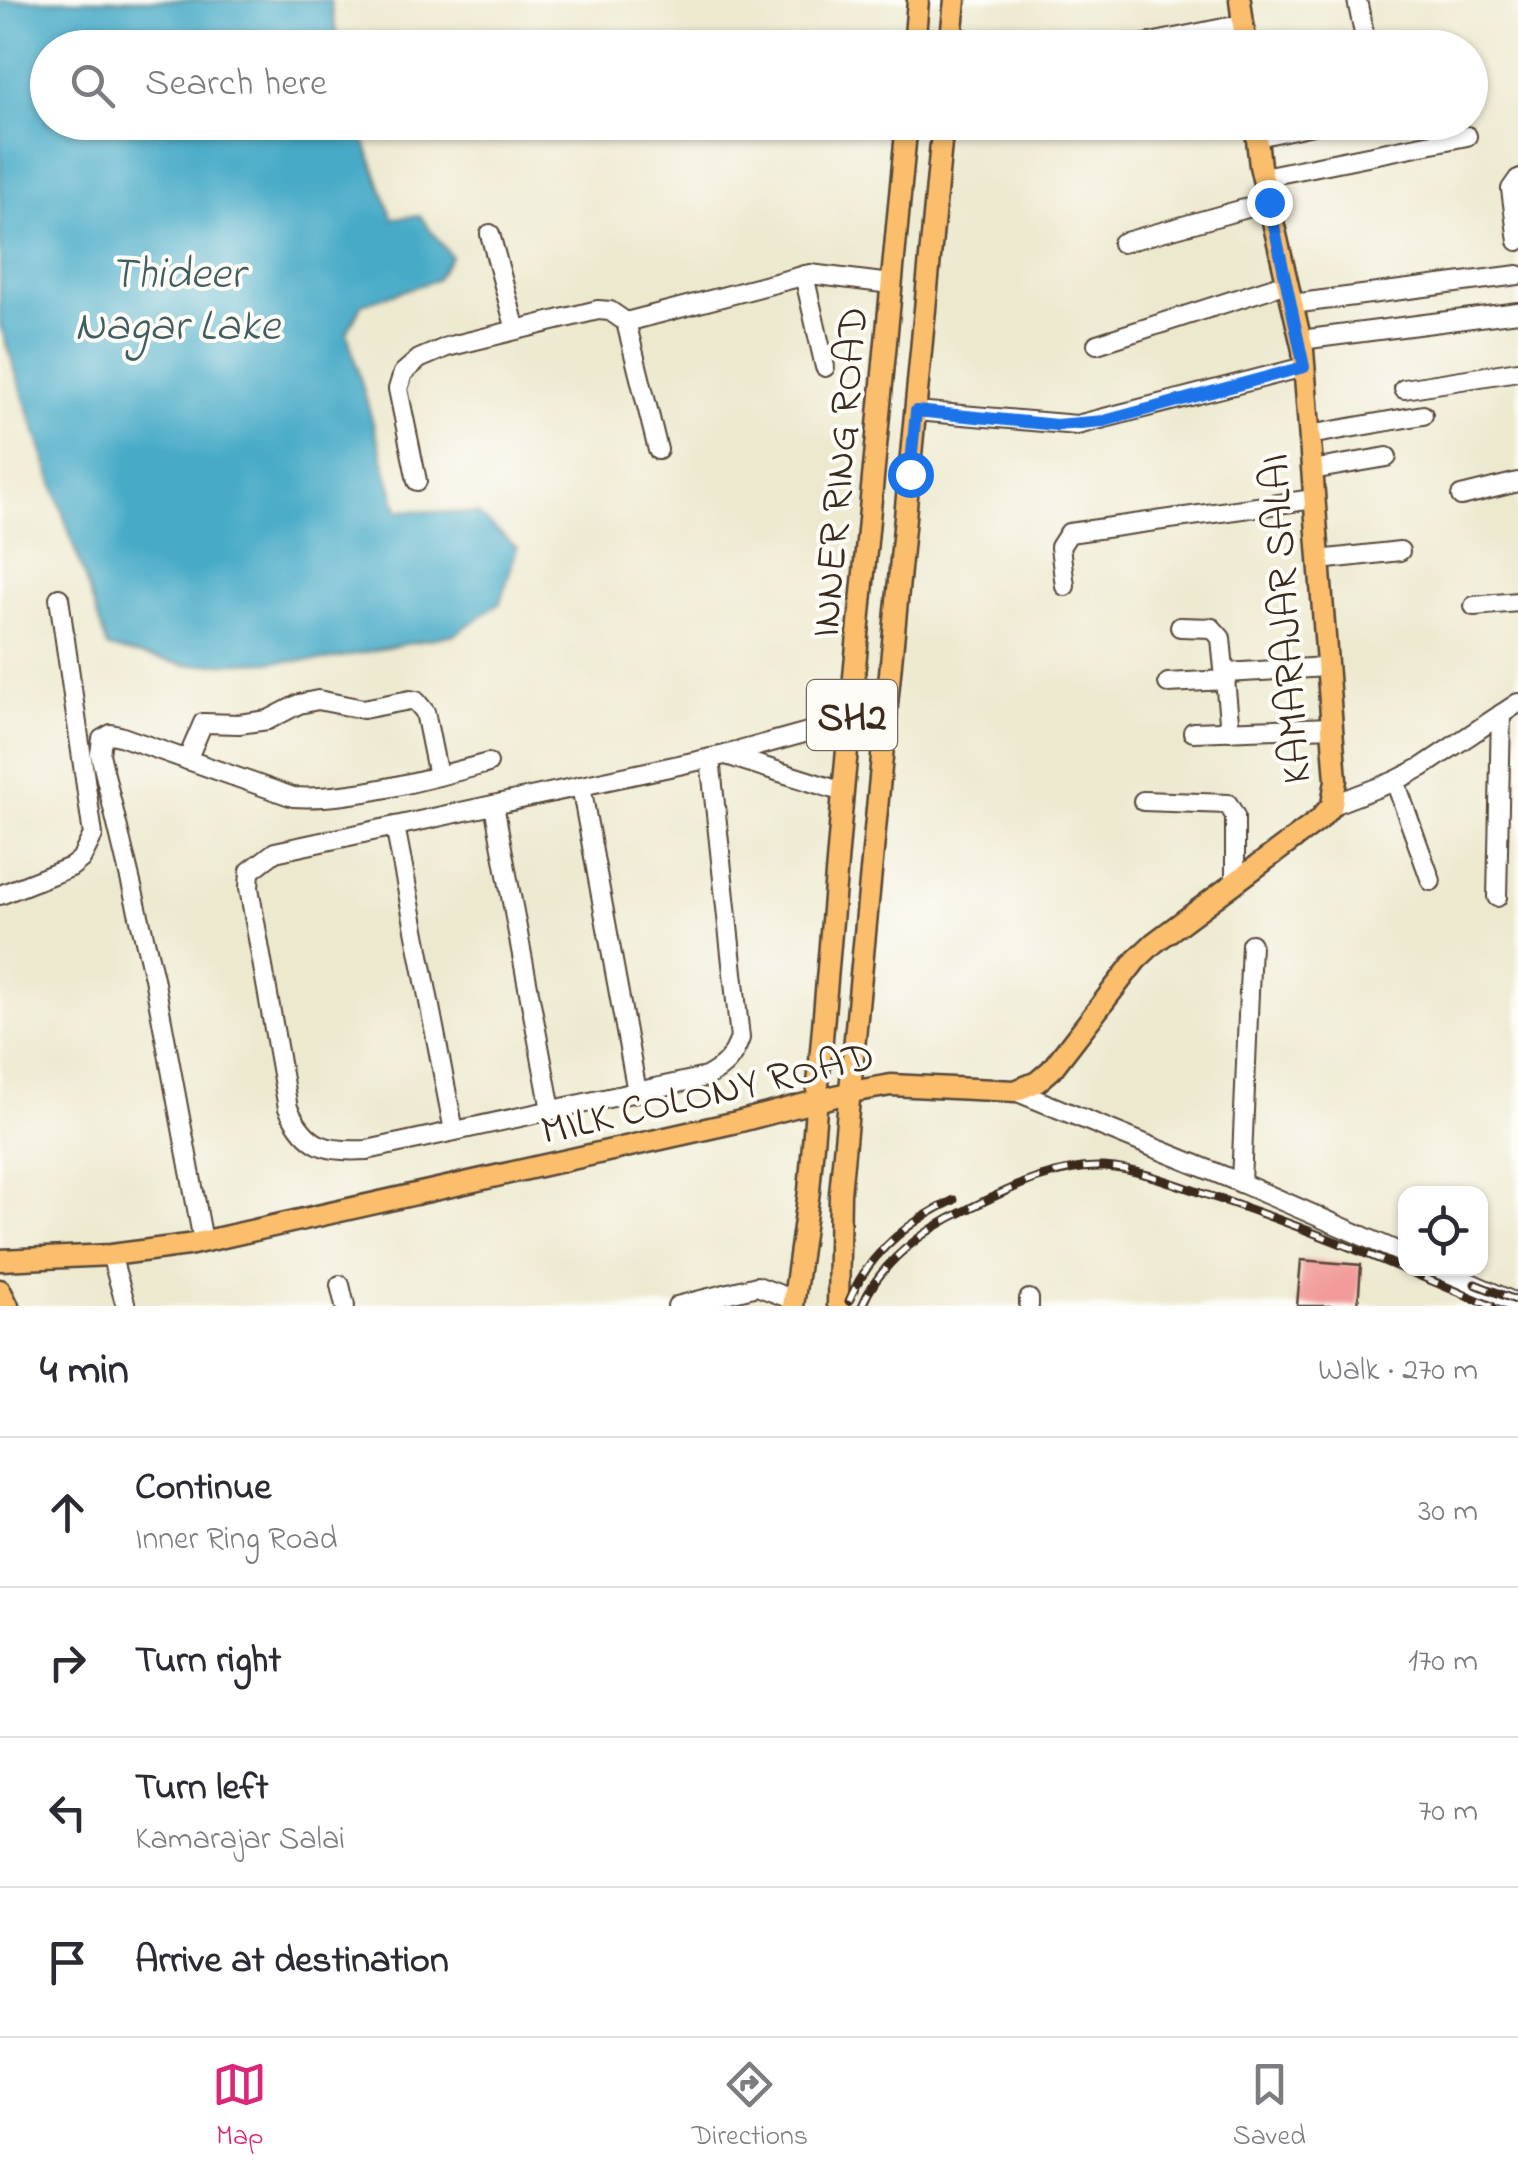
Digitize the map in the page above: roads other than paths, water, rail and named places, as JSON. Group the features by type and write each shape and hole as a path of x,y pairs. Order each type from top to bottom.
{"main road":[{"path":"916,30 918,0"},
{"path":"952,30 955,0"},
{"path":"1240,0 1244,30"},
{"name":"INNER RING ROAD","path":"793,1303 810,1191 843,792 905,140"},
{"name":"INNER RING ROAD","path":"838,1306 840,1194 941,140"},
{"name":"KAMARAJAR SALAI","path":"1015,1091 1037,1082 1051,1070 1136,960 1154,943 1319,820 1332,804 1336,780 1304,367 1257,140"},
{"name":"MILK COLONY ROAD","path":"0,1260 111,1255 203,1241 891,1085 1015,1091"},
{"path":"0,1290 8,1306"}],"street":[{"path":"1357,0 1363,30"},
{"path":"1214,30 1243,24"},
{"path":"1263,177 1447,140"},
{"path":"1518,179 1512,189 1518,243"},
{"path":"1122,243 1269,202"},
{"path":"490,234 516,330"},
{"path":"626,322 804,275 891,284"},
{"path":"804,275 825,367"},
{"path":"1097,344 1290,293 1518,275"},
{"path":"416,481 398,389 403,372 419,359 447,347 598,310 610,311 626,322 658,450"},
{"path":"1300,340 1518,312"},
{"path":"916,411 1077,425 1304,367"},
{"path":"1404,388 1518,370"},
{"path":"1309,435 1423,415"},
{"path":"1312,470 1387,458"},
{"path":"1461,496 1518,482"},
{"path":"1065,586 1060,547 1069,533 1314,498"},
{"path":"1319,560 1400,552"},
{"path":"0,895 72,867 81,859 93,835 59,598"},
{"path":"1474,606 1518,602"},
{"path":"1180,627 1218,631 1223,644 1230,731"},
{"path":"1168,683 1327,667"},
{"path":"187,760 203,723 268,720 318,700 353,709 416,700 426,712 438,776"},
{"path":"1332,804 1395,781 1518,702"},
{"path":"1497,897 1501,714"},
{"path":"717,756 740,1038 734,1056 722,1068 706,1078 367,1150 338,1151 314,1144 297,1127 288,1108 249,888 250,871 275,852 717,756 851,720"},
{"path":"1193,732 1332,728"},
{"path":"203,1241 154,978 100,745 102,738 111,734 304,798 438,776 488,763"},
{"path":"717,756 843,792"},
{"path":"1395,781 1431,882"},
{"path":"581,786 637,1092"},
{"path":"1144,801 1228,804 1235,816 1235,882"},
{"path":"494,805 552,1110"},
{"path":"395,826 454,1131"},
{"path":"1241,1183 1250,944"},
{"name":"MILK COLONY ROAD","path":"1015,1091 1398,1252"},
{"path":"111,1255 126,1306"},
{"path":"1454,1276 1518,1304"},
{"path":"340,1285 345,1306"},
{"path":"677,1306 757,1286 793,1303"}],"water":[{"name":"Thideer Nagar Lake","path":"0,0 330,0 336,30 30,30 30,140 364,140 392,218 420,216 451,256 436,280 362,304 347,333 398,510 478,514 517,548 500,603 455,634 327,660 186,665 108,648 0,325"}],"railway":[{"path":"862,1306 892,1261 950,1218 1033,1180 1086,1167 1156,1178 1279,1220 1492,1306"},
{"path":"849,1301 867,1268 891,1241 954,1200"},
{"path":"1475,1284 1518,1301"}]}
